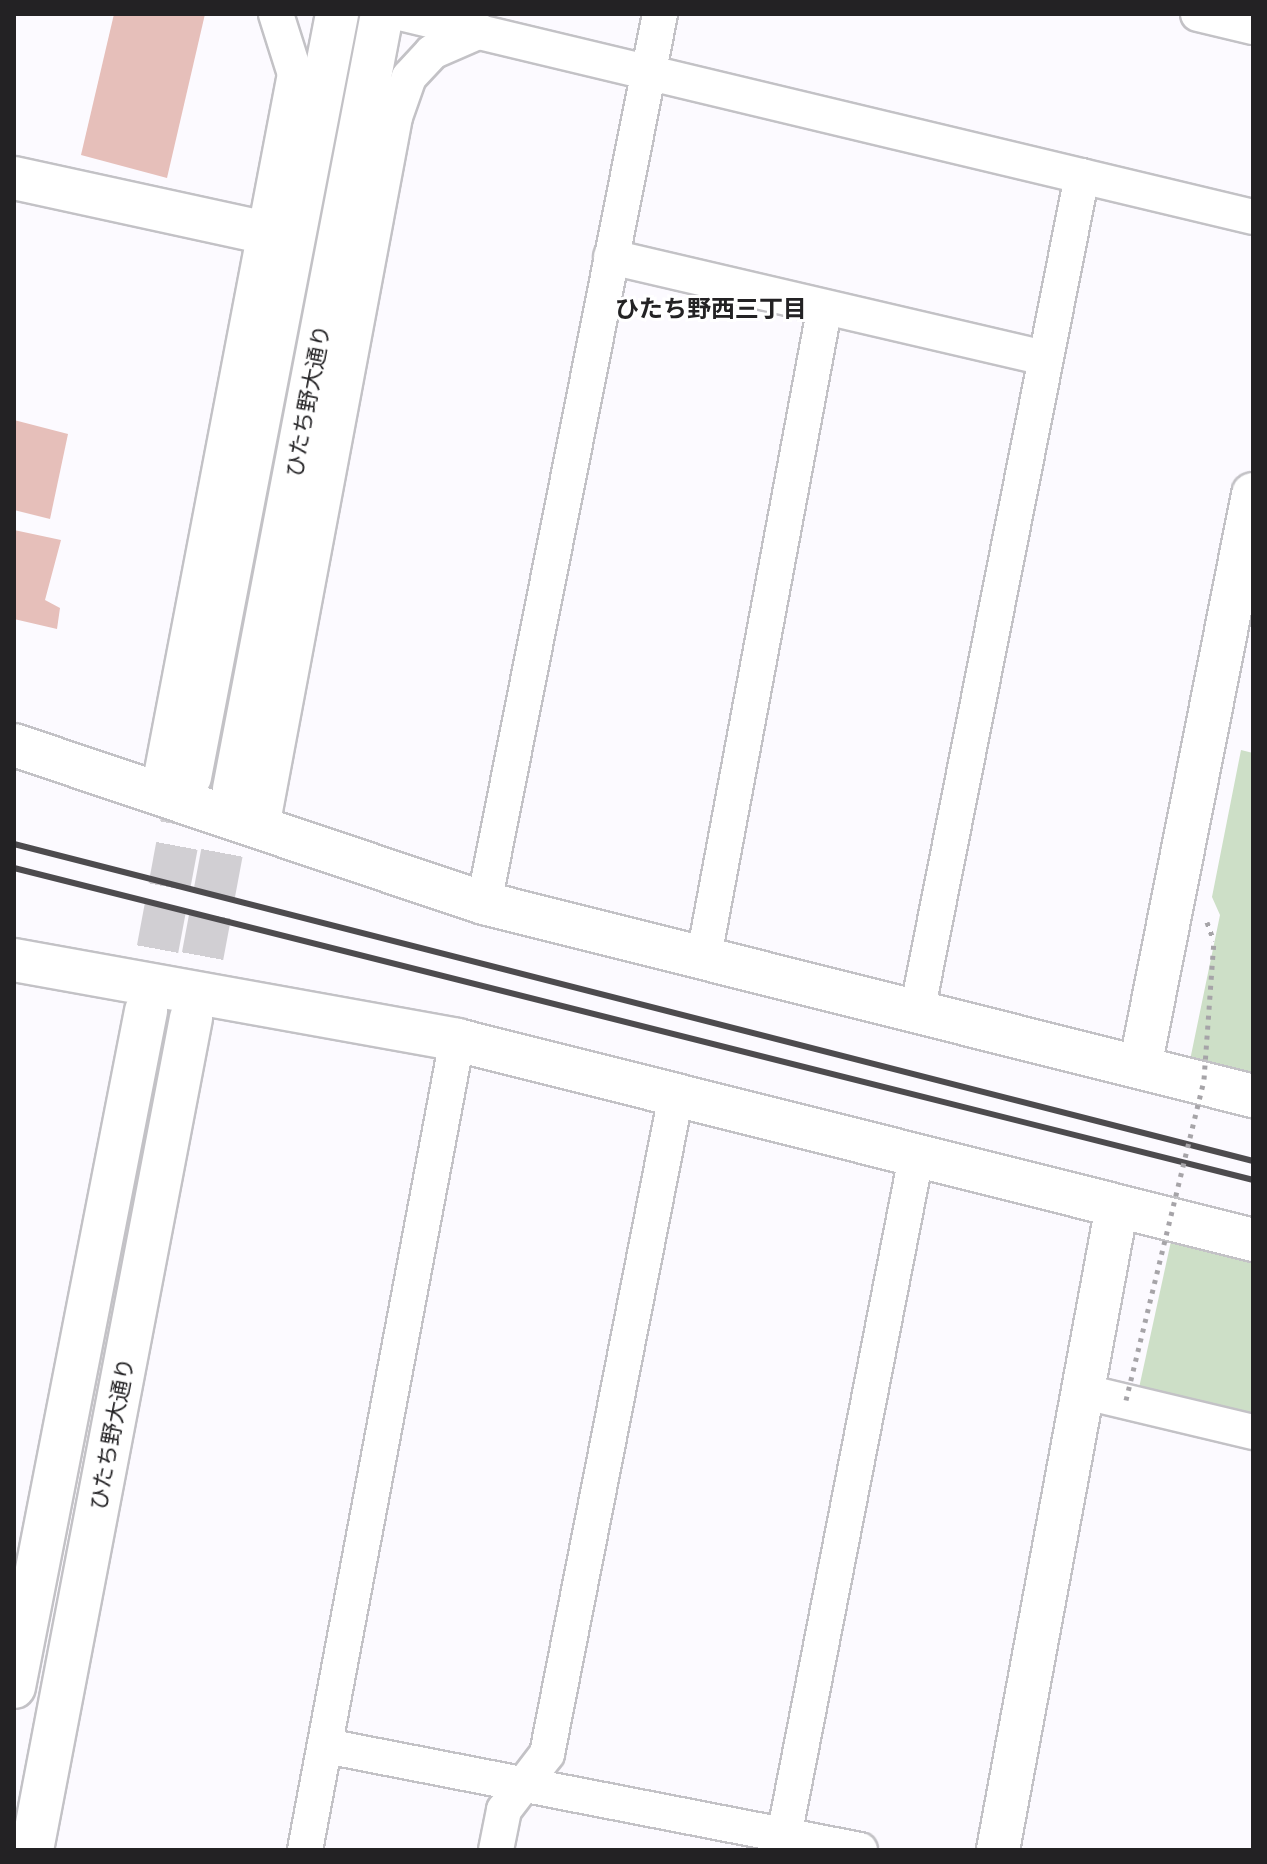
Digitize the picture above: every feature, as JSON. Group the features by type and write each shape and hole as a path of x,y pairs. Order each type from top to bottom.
{"street":[{"path":"174,784 262,232 295,74 276,14"},
{"name":"ひたち野大通り","path":"174,784 337,14"},
{"name":"ひたち野大通り","path":"234,789 382,14"},
{"path":"404,14 648,69 1253,217"},
{"path":"484,903 660,14"},
{"path":"1198,14 1253,27"},
{"path":"262,827 395,117 409,77 432,52 480,31"},
{"path":"917,1012 1082,176"},
{"path":"14,178 262,232"},
{"path":"611,257 824,311 1045,358"},
{"path":"704,956 824,311"},
{"path":"1140,1067 1253,494"},
{"path":"14,745 174,784 262,827 484,903 1253,1096"},
{"path":"14,960 457,1040 1253,1240"},
{"path":"14,1687 146,1011"},
{"name":"ひたち野大通り","path":"32,1850 191,1018"},
{"path":"305,1850 457,1040"},
{"path":"496,1850 504,1810 547,1754 676,1095"},
{"path":"784,1836 916,1157"},
{"path":"998,1850 1117,1206"},
{"path":"1081,1391 1253,1432"},
{"path":"326,1746 860,1850"}],"path":[{"path":"1126,1400 1204,1079 1214,941"}],"green space":[{"path":"1241,750 1253,753 1253,1079 1189,1065 1220,915 1212,897"},
{"path":"1173,1232 1253,1253 1253,1416 1139,1388"}],"building":[{"path":"114,14 205,14 167,178 81,155"},
{"path":"14,420 68,434 50,519 14,510"},
{"path":"14,530 61,540 45,600 60,608 57,629 14,619"}],"tunnel":[{"path":"146,1011 190,777"},
{"path":"191,1018 234,789"}],"railway":[{"path":"14,844 1253,1161"},
{"path":"14,868 1253,1180"}],"district":[{"name":"ひたち野西三丁目","path":"711,309"}]}
